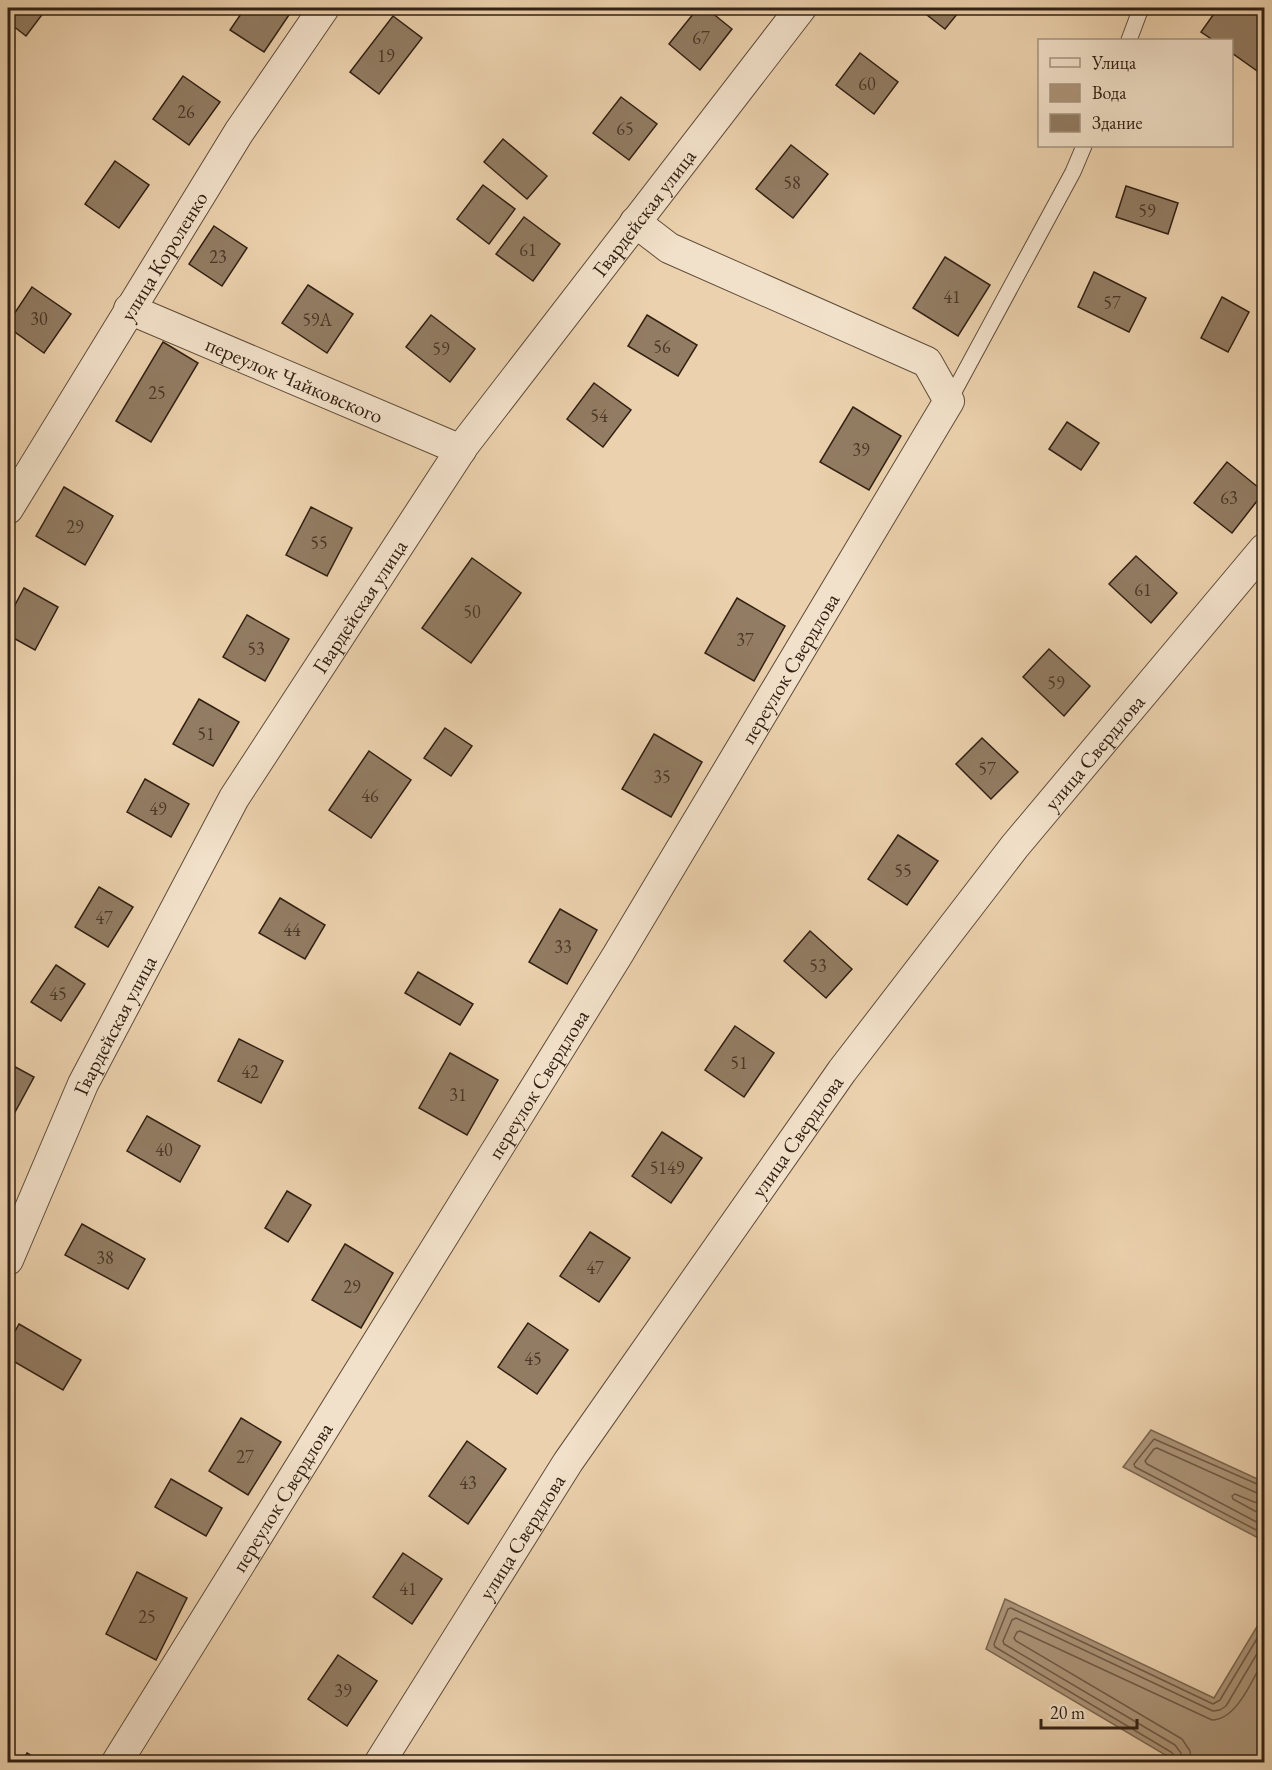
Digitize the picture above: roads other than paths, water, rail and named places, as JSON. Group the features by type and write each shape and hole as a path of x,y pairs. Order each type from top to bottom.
{"street":[{"name":"улица Короленко","path":"8,508 239,132 324,8"},
{"name":"Гвардейская улица","path":"8,1260 83,1084 234,798 461,450 801,8"},
{"path":"635,222 669,248 927,362 950,402"},
{"name":"переулок Чайковского","path":"129,309 461,450"},
{"name":"переулок Свердлова","path":"117,1762 617,956 950,402"},
{"name":"улица Свердлова","path":"380,1762 568,1462 842,1071 1015,846 1264,549"}],"lane":[{"path":"1129,39 1141,8"},
{"path":"950,402 1073,172 1084,147"}],"water":[{"path":"1151,1430 1264,1482 1264,1541 1123,1467"},
{"path":"1005,1599 1214,1698 1264,1615 1264,1762 1167,1762 1169,1757 986,1649"}]}
